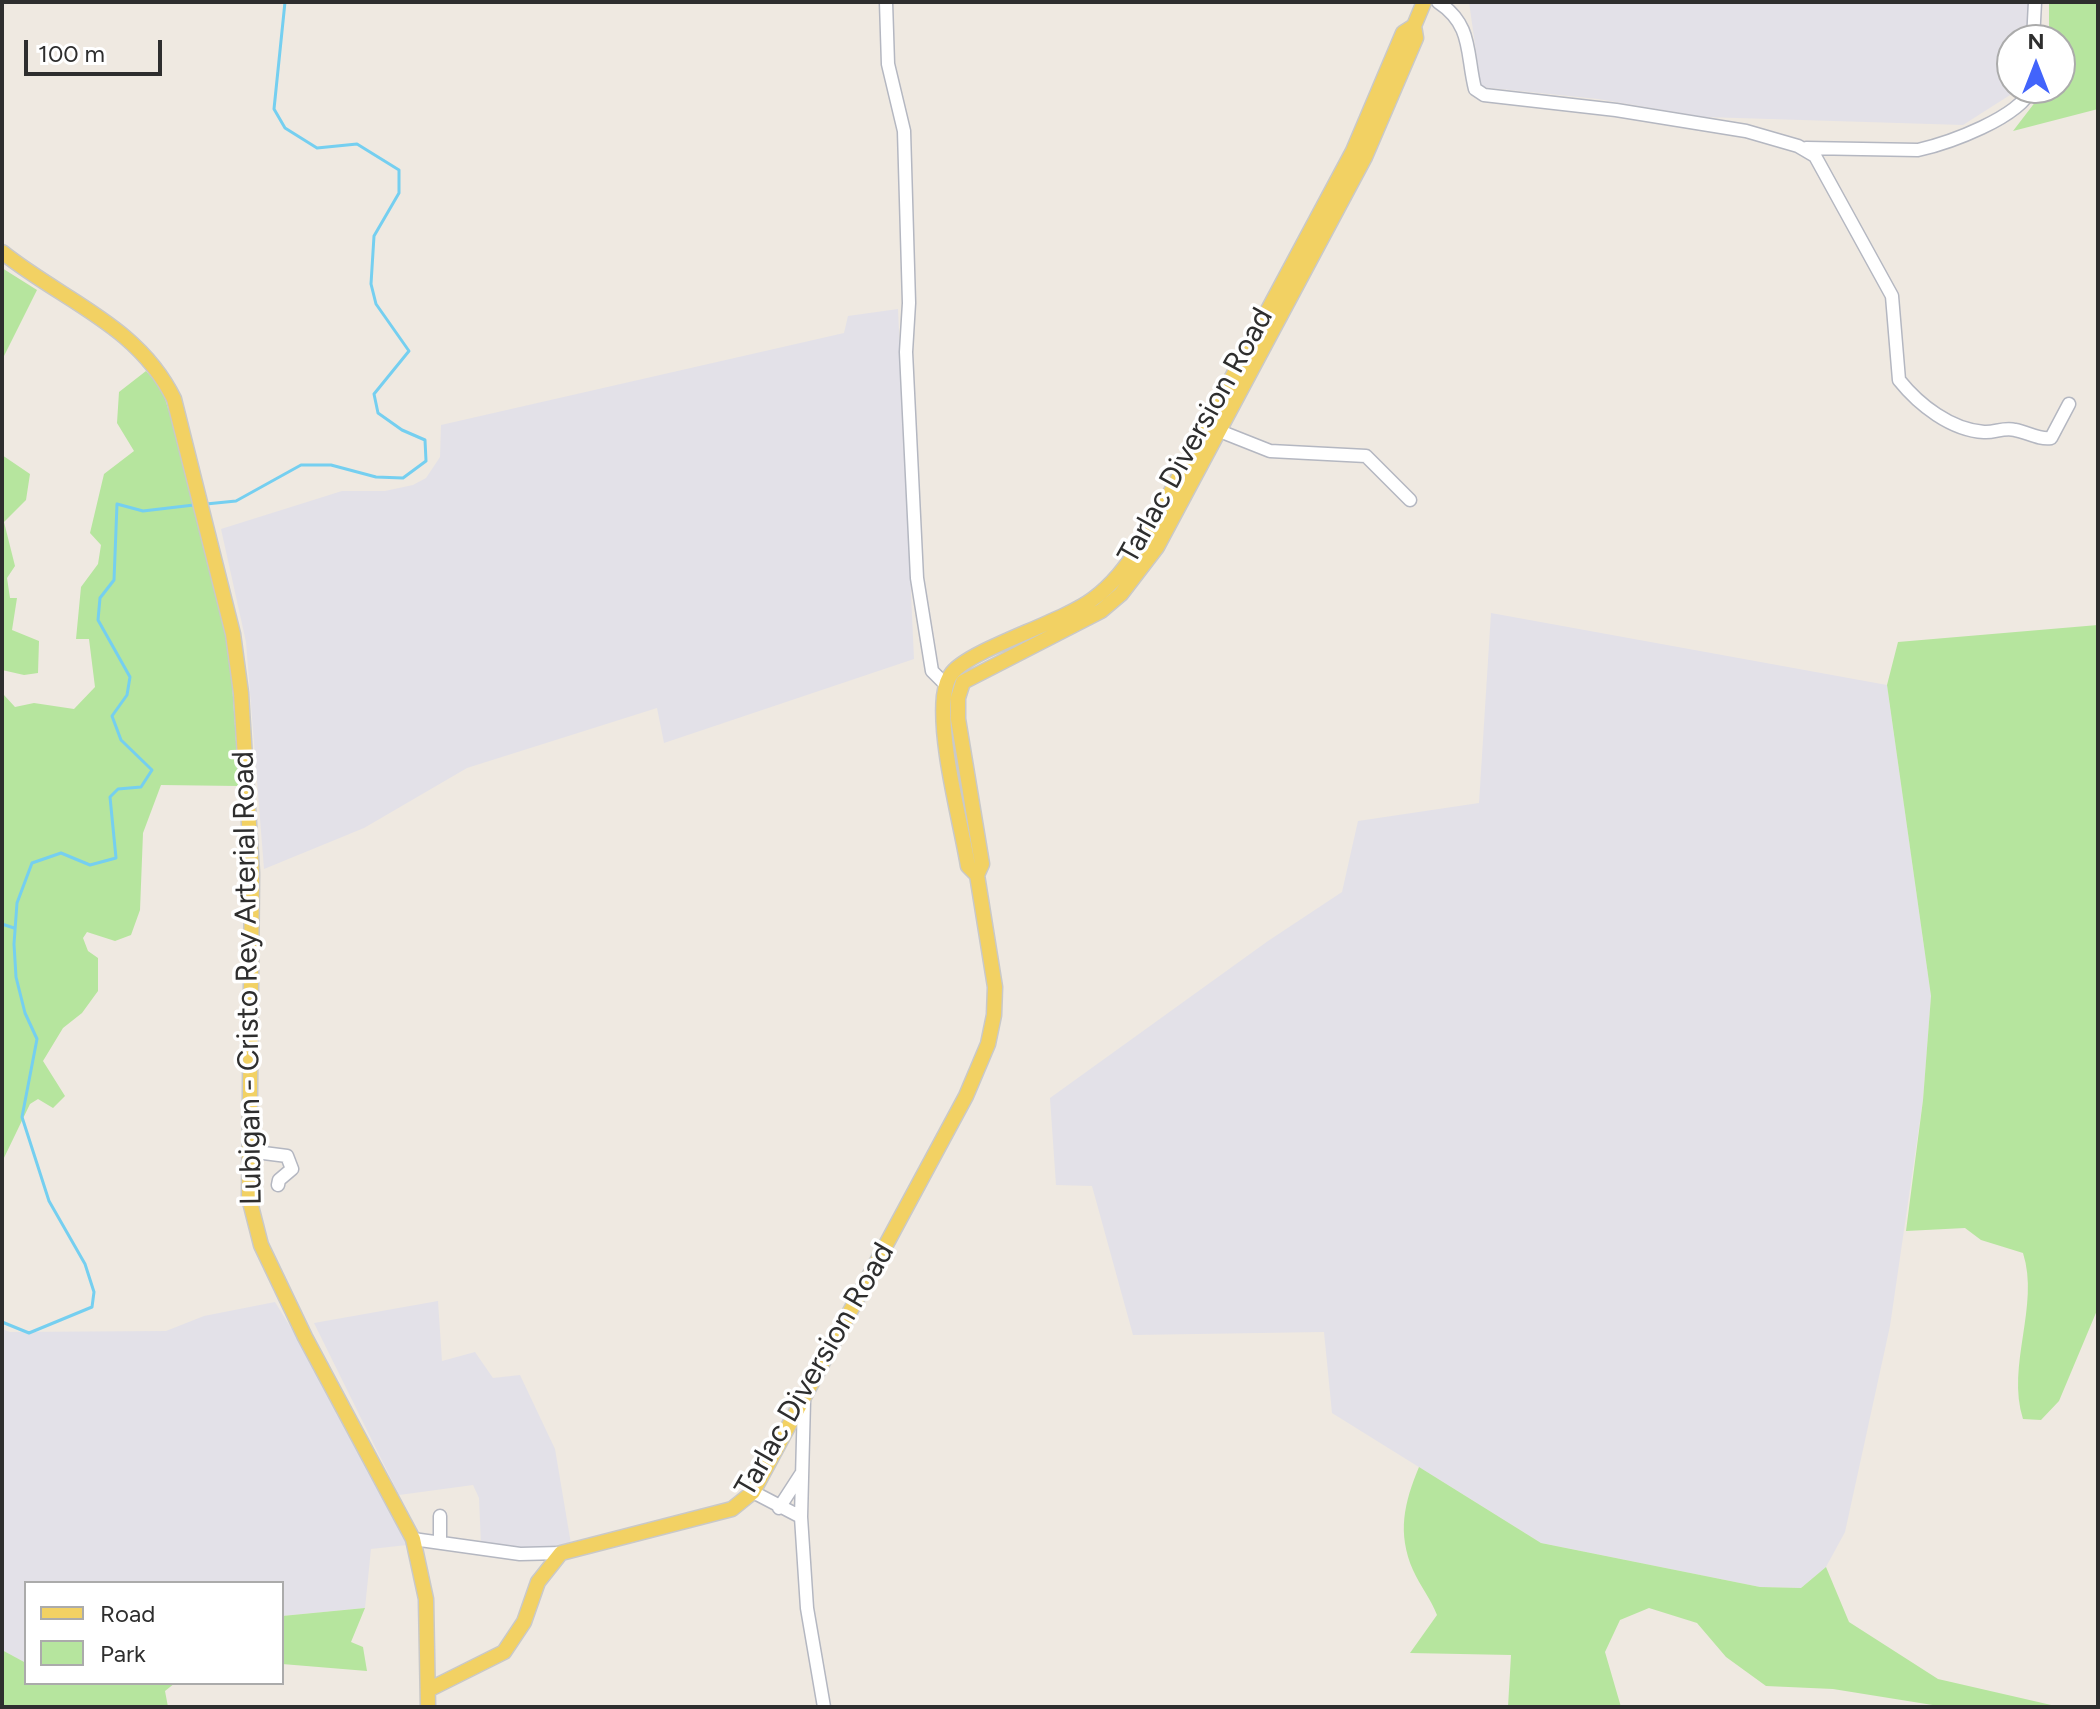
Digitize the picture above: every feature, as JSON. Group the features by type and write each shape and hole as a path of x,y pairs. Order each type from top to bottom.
{"main road":[{"name":"Tarlac Diversion Road","path":"953,687 1076,626 1121,594 1157,547 1383,123 1416,38 1414,26 1424,2"},
{"name":"Tarlac Diversion Road","path":"561,1553 719,1513 741,1505 753,1492 960,1108 988,1044 995,987 977,875 982,864 953,687 960,666 1093,600 1126,567 1145,540 1353,151 1403,33 1414,26"},
{"name":"Lubigan - Cristo Rey Arterial Road","path":"2,252 114,325 161,373 174,399 226,605 241,693 252,873 249,1198 261,1245 305,1337 413,1539 426,1599 428,1707"},
{"path":"428,1690 504,1652 524,1622 538,1582 561,1553"}],"street":[{"path":"886,2 888,64 904,131 909,303 906,352 917,578 932,671 953,687"},
{"path":"1438,2 1461,22 1467,35 1475,89 1484,95 1616,110 1746,131 1804,148 1918,150 1934,147 2009,113 2022,104"},
{"path":"2034,24 2035,2"},
{"path":"1804,148 1823,166 1892,296 1897,375 1903,384 1934,413 1960,427 1986,432 2014,429 2046,440 2051,438 2069,404"},
{"path":"1217,430 1270,451 1366,456 1410,500"},
{"path":"248,1151 287,1156 292,1169 281,1177 278,1185"},
{"path":"804,1400 801,1517 807,1608 824,1707"},
{"path":"779,1508 803,1472"},
{"path":"753,1492 801,1517"},
{"path":"440,1516 440,1541"},
{"path":"413,1539 510,1553 561,1553"}],"shaded area":[{"path":"1469,2 2030,2 2031,24 1996,24 1996,104 1963,125 1705,117 1598,99 1481,87"},
{"path":"898,309 914,659 664,743 657,708 467,768 364,828 264,869 246,642 221,529 342,491 385,491 413,485 426,478 440,457 441,425 844,333 848,316"},
{"path":"1491,613 1887,685 1931,996 1923,1100 1890,1326 1845,1532 1826,1567 1801,1588 1760,1587 1541,1543 1332,1413 1324,1332 1133,1335 1092,1186 1056,1185 1050,1098 1268,941 1342,892 1358,821 1479,803"},
{"path":"438,1301 442,1361 475,1352 493,1378 520,1375 555,1449 571,1544 528,1550 481,1545 479,1498 473,1485 399,1495 314,1323"},
{"path":"275,1302 314,1365 407,1545 371,1549 365,1608 284,1616 284,1581 24,1581 24,1662 2,1650 2,1329 10,1332 166,1331 204,1316"}],"green space":[{"path":"2049,2 2098,2 2098,109 2013,131 2034,104 2076,104 2076,24 2049,24"},
{"path":"2,268 37,290 2,360"},
{"path":"146,371 162,389 181,450 222,617 231,668 239,786 161,785 143,833 140,910 131,935 115,941 87,932 83,938 88,951 98,958 98,991 82,1013 63,1028 43,1061 65,1096 53,1108 38,1099 30,1104 2,1162 2,681 4,695 15,707 34,703 74,709 95,687 89,639 76,639 81,587 98,564 101,545 90,533 104,474 134,451 117,423 119,392"},
{"path":"2,455 30,474 26,500 4,522 15,566 7,578 10,598 17,598 12,630 39,641 38,673 24,675 2,670"},
{"path":"2098,625 2098,1308 2059,1401 2041,1420 2023,1419 2018,1378 2028,1294 2023,1253 1981,1240 1965,1228 1906,1231 1923,1100 1931,996 1887,685 1898,642"},
{"path":"1419,1467 1541,1543 1760,1587 1801,1588 1826,1567 1849,1622 1938,1679 2060,1707 1945,1707 1833,1689 1766,1686 1726,1657 1697,1623 1649,1608 1620,1620 1605,1652 1621,1707 1508,1707 1511,1655 1410,1653 1437,1615 1413,1570 1405,1543 1406,1506"},
{"path":"365,1608 351,1642 363,1647 367,1671 284,1664 284,1616"},
{"path":"2,1650 24,1662 24,1685 172,1685 165,1691 168,1707 2,1707"}],"waterway":[{"path":"206,504 236,501 301,465 331,465 376,477 403,478 426,461 425,440 402,430 378,413 374,394 409,351 376,304 371,284 374,236 399,193 399,170 357,144 317,148 285,128 274,109 285,2"},
{"path":"2,1322 29,1333 92,1307 94,1292 85,1264 49,1201 22,1117 37,1039 25,1013 16,977 14,944 17,903 32,863 61,853 90,865 116,858 110,797 118,789 141,787 152,770 121,740 112,716 127,695 130,677 98,620 100,598 114,580 117,504 143,511 194,505"},
{"path":"2,924 14,928"}]}
